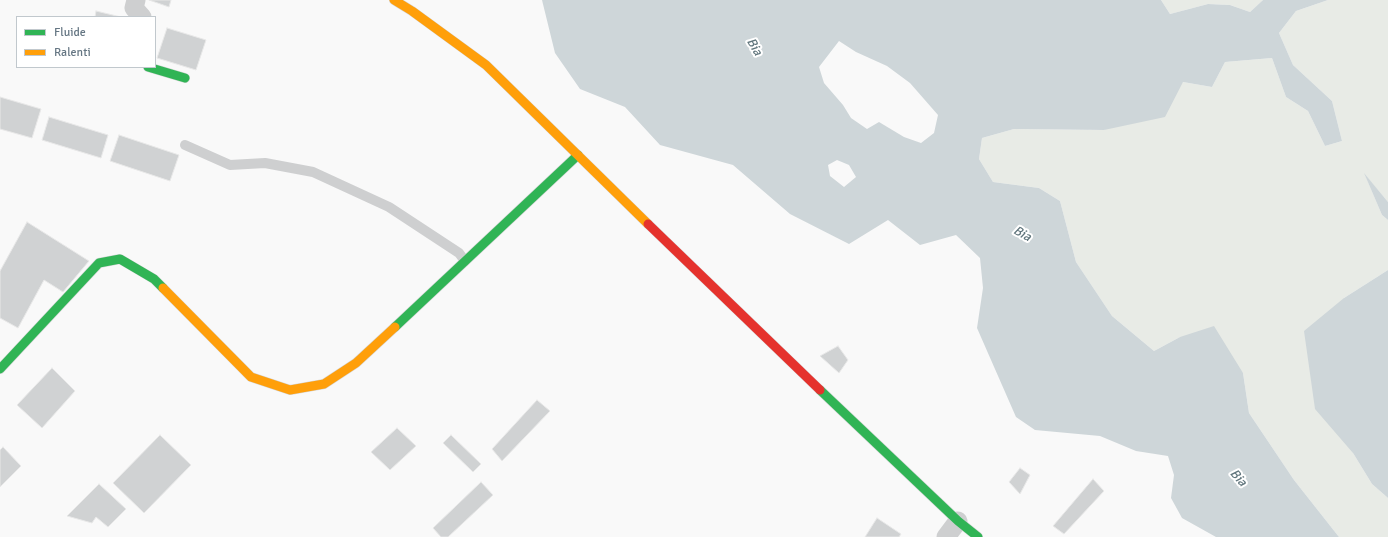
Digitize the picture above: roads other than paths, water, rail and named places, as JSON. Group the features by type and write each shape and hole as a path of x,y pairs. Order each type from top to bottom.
{"street":[{"path":"136,0 134,8 141,16"},
{"path":"394,0 412,11 486,65 742,316 958,521 978,537"},
{"path":"148,68 185,78"},
{"path":"0,369 99,263 120,259 154,279 251,377 290,390 324,384 356,363 578,155"},
{"path":"946,537 958,521"}],"lane":[{"path":"185,146 230,165 265,163 313,172 390,207 459,253 465,261"}],"water":[{"name":"Bia","path":"542,0 1161,0 1170,14 1208,4 1230,5 1250,12 1263,0 1328,0 1296,11 1279,33 1293,65 1332,101 1342,141 1325,146 1308,111 1286,97 1272,58 1225,62 1212,87 1183,82 1165,117 1104,130 1014,129 982,138 979,159 993,182 1039,188 1060,201 1076,262 1112,316 1154,351 1180,337 1214,326 1243,373 1249,413 1294,480 1339,537 1216,537 1182,518 1171,498 1174,475 1168,456 1136,451 1100,436 1035,430 1016,417 977,328 983,288 980,258 956,235 920,245 888,220 849,244 790,214 733,165 660,145 625,107 580,89 555,53","holes":["839,41 856,52 887,66 910,83 938,115 934,133 921,143 904,137 879,122 867,129 851,118 843,105 824,83 819,67","837,160 849,165 856,177 844,187 830,176 828,165"]},
{"path":"1364,173 1388,202 1388,220 1382,215"},
{"path":"1388,270 1388,498 1372,484 1353,453 1315,409 1304,331 1344,298"}]}
